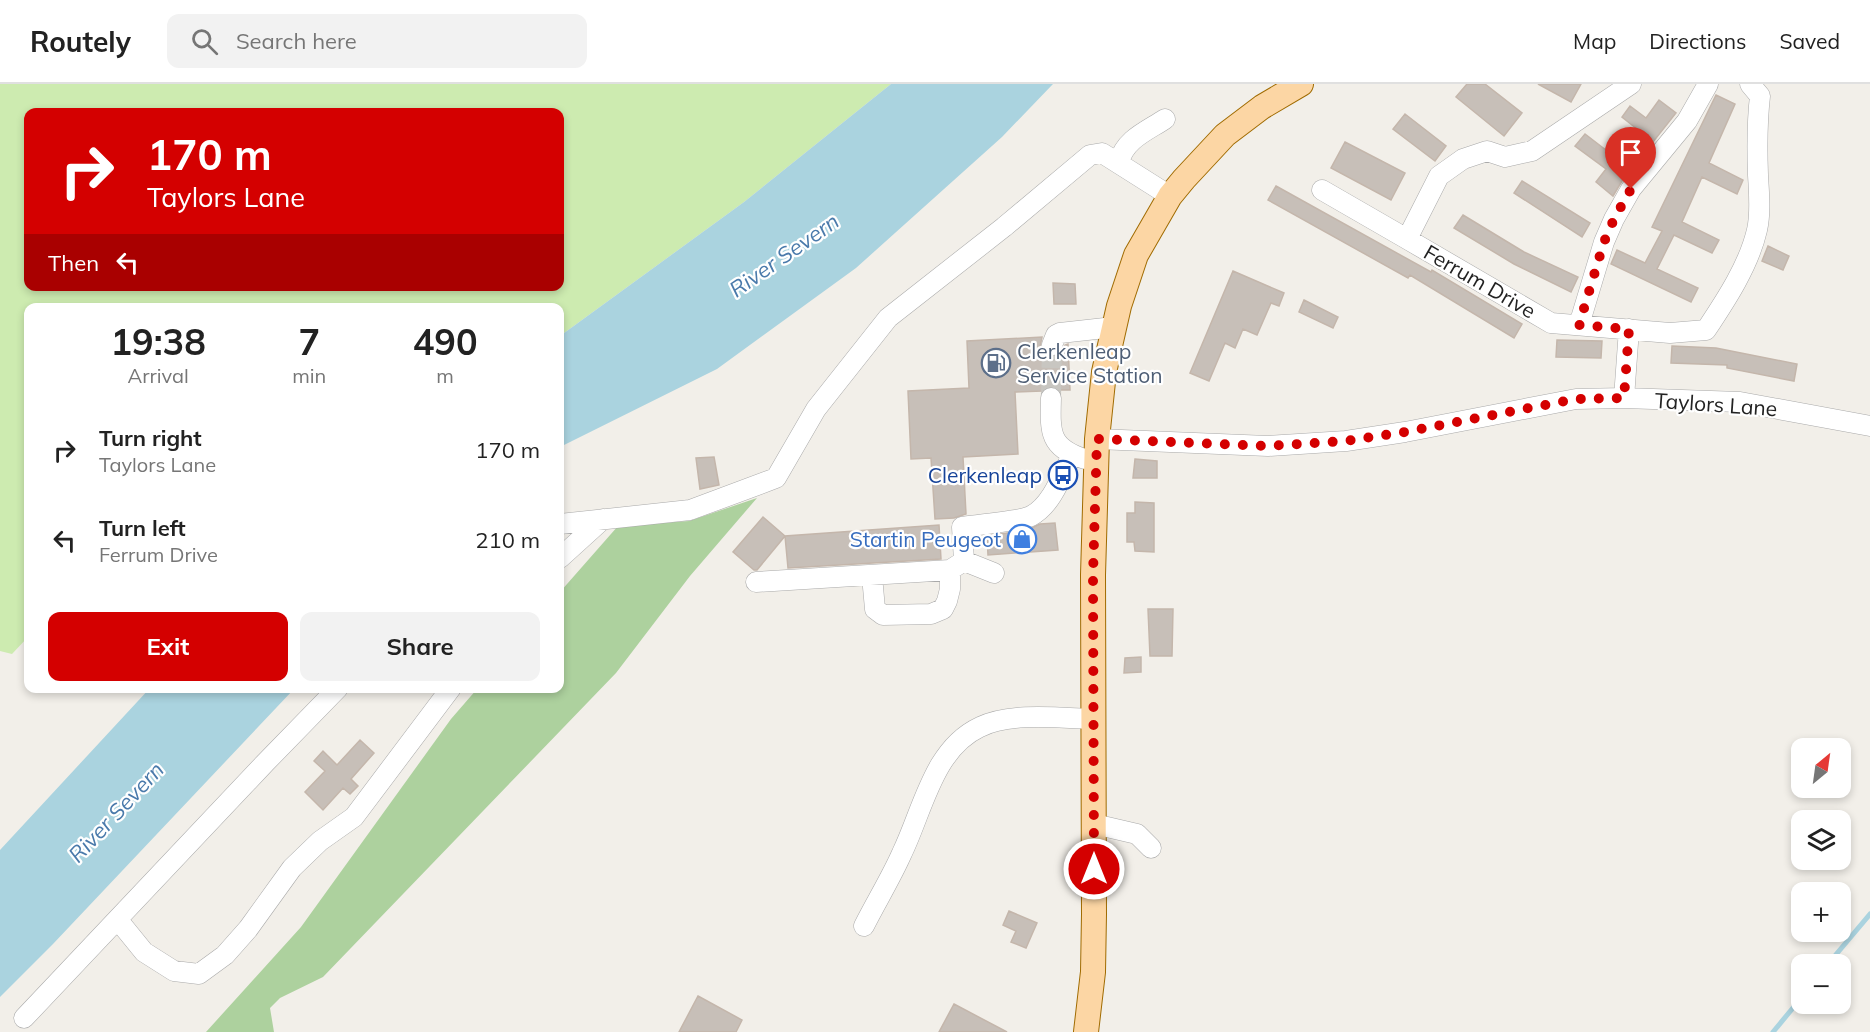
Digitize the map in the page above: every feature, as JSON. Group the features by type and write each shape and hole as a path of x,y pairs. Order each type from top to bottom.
{"main road":[{"path":"1086,1032 1093,972 1093,575 1097,451 1104,372 1114,327 1136,255 1170,196 1225,135 1262,107 1301,84"}],"street":[{"name":"Ferrum Drive","path":"1631,84 1532,151 1505,157 1486,151 1463,159 1438,176 1407,238 1551,323 1670,333 1706,330 1721,308 1747,258 1757,230 1759,208 1756,125 1760,96 1750,84"},
{"path":"1579,325 1604,242 1614,219 1631,189 1687,121 1708,84"},
{"path":"1119,162 1122,150 1133,139 1165,119"},
{"path":"564,524 690,510 776,478 816,409 888,318 1004,227 1090,155 1102,153 1170,196"},
{"path":"1322,190 1407,238"},
{"path":"1052,345 1056,335 1060,333 1114,327"},
{"path":"1624,398 1629,329"},
{"path":"872,576 875,609 883,615 931,614 943,609 957,565 962,527 1030,517 1041,508 1055,489 1072,455 1054,440 1050,428 1052,398"},
{"name":"Taylors Lane","path":"1072,455 1097,451 1268,446 1346,441 1576,399 1624,398 1740,402 1870,426"},
{"path":"564,554 603,519"},
{"path":"756,582 872,576 957,565 994,573"},
{"path":"24,1018 333,693"},
{"path":"118,920 144,952 174,971 199,974 225,955 292,868 320,842 354,817 447,693"},
{"path":"864,926 903,852 934,777 954,747 980,727 994,722 1031,718 1094,719"},
{"path":"1094,824 1137,834 1151,848"}],"green space":[{"path":"0,84 891,84 744,202 564,333 564,303 24,303 24,641 12,654 0,651"},
{"path":"757,498 690,576 616,673 323,977 280,998 270,1008 274,1032 206,1032 301,927 451,719 474,693 564,693 564,587 618,526 689,521"}],"water":[{"name":"River Severn","path":"891,84 1053,84 1002,137 856,268 717,369 564,445 564,333 744,202"},
{"name":"River Severn","path":"145,693 290,693 0,997 0,850"}],"building":[{"path":"1467,84 1485,84 1522,113 1504,136 1456,97"},
{"path":"1538,84 1581,84 1571,102"},
{"path":"1716,95 1735,104 1709,163 1743,180 1737,194 1702,177 1682,222 1719,240 1712,253 1674,235 1657,269 1698,288 1691,302 1611,264 1617,250 1645,263 1662,231 1652,227"},
{"path":"1659,100 1676,113 1622,181 1613,196 1596,182 1606,169 1575,146 1585,134 1615,157 1637,129 1622,117 1630,106 1646,118"},
{"path":"1405,114 1446,146 1435,161 1393,129"},
{"path":"1345,142 1405,173 1391,200 1331,168"},
{"path":"1522,181 1590,223 1582,237 1514,193"},
{"path":"1276,186 1431,272 1432,270 1522,324 1514,338 1410,275 1408,278 1268,200"},
{"path":"1463,215 1524,252 1578,277 1571,292 1514,264 1454,228"},
{"path":"1768,246 1789,256 1783,270 1762,261"},
{"path":"1233,271 1284,293 1279,306 1271,303 1257,335 1243,329 1235,348 1225,343 1209,381 1190,373"},
{"path":"1053,283 1075,284 1076,304 1054,304"},
{"path":"1304,300 1338,317 1333,328 1299,312"},
{"path":"1042,337 1040,347 1048,356 1059,355 1068,344 1070,390 1060,390 1051,386 1042,391 1015,392 1018,454 963,457 966,514 954,518 935,519 931,458 911,459 908,391 969,388 967,341"},
{"path":"1557,340 1602,341 1601,358 1556,357"},
{"path":"1672,346 1716,348 1797,364 1794,381 1727,368 1727,365 1671,363"},
{"path":"714,457 719,485 700,489 696,458"},
{"path":"1135,459 1157,461 1157,478 1133,478"},
{"path":"1135,502 1154,503 1154,552 1135,551 1134,542 1127,542 1127,513 1135,513"},
{"path":"763,517 785,536 757,570 754,570 733,552"},
{"name":"Startin Peugeot","path":"1055,523 1058,550 988,555 987,536 1028,530 1040,524"},
{"path":"939,525 941,559 788,568 785,536"},
{"path":"1148,609 1173,609 1172,656 1150,656"},
{"path":"1141,657 1141,672 1124,673 1125,658"},
{"path":"360,740 374,753 351,779 358,786 350,794 343,788 323,810 305,792 325,771 314,761 323,751 337,765"},
{"path":"1009,911 1037,923 1026,948 1011,942 1016,931 1003,925"},
{"path":"698,996 742,1020 736,1032 679,1032"},
{"path":"954,1004 1007,1032 939,1032"}],"waterway":[{"path":"1836,954 1870,914"},
{"path":"1773,1032 1791,1010"}],"tunnel":[{"path":"1051,398 1052,345"}],"place":[{"name":"Clerkenleap Service Station","path":"996,363"},
{"name":"Clerkenleap","path":"1063,475"},
{"name":"Startin Peugeot","path":"1022,539"}],"route":[{"path":"1094,869 1093,575 1097,439 1268,446 1346,441 1576,399 1624,398 1629,329 1579,325 1604,242 1631,189"}]}
